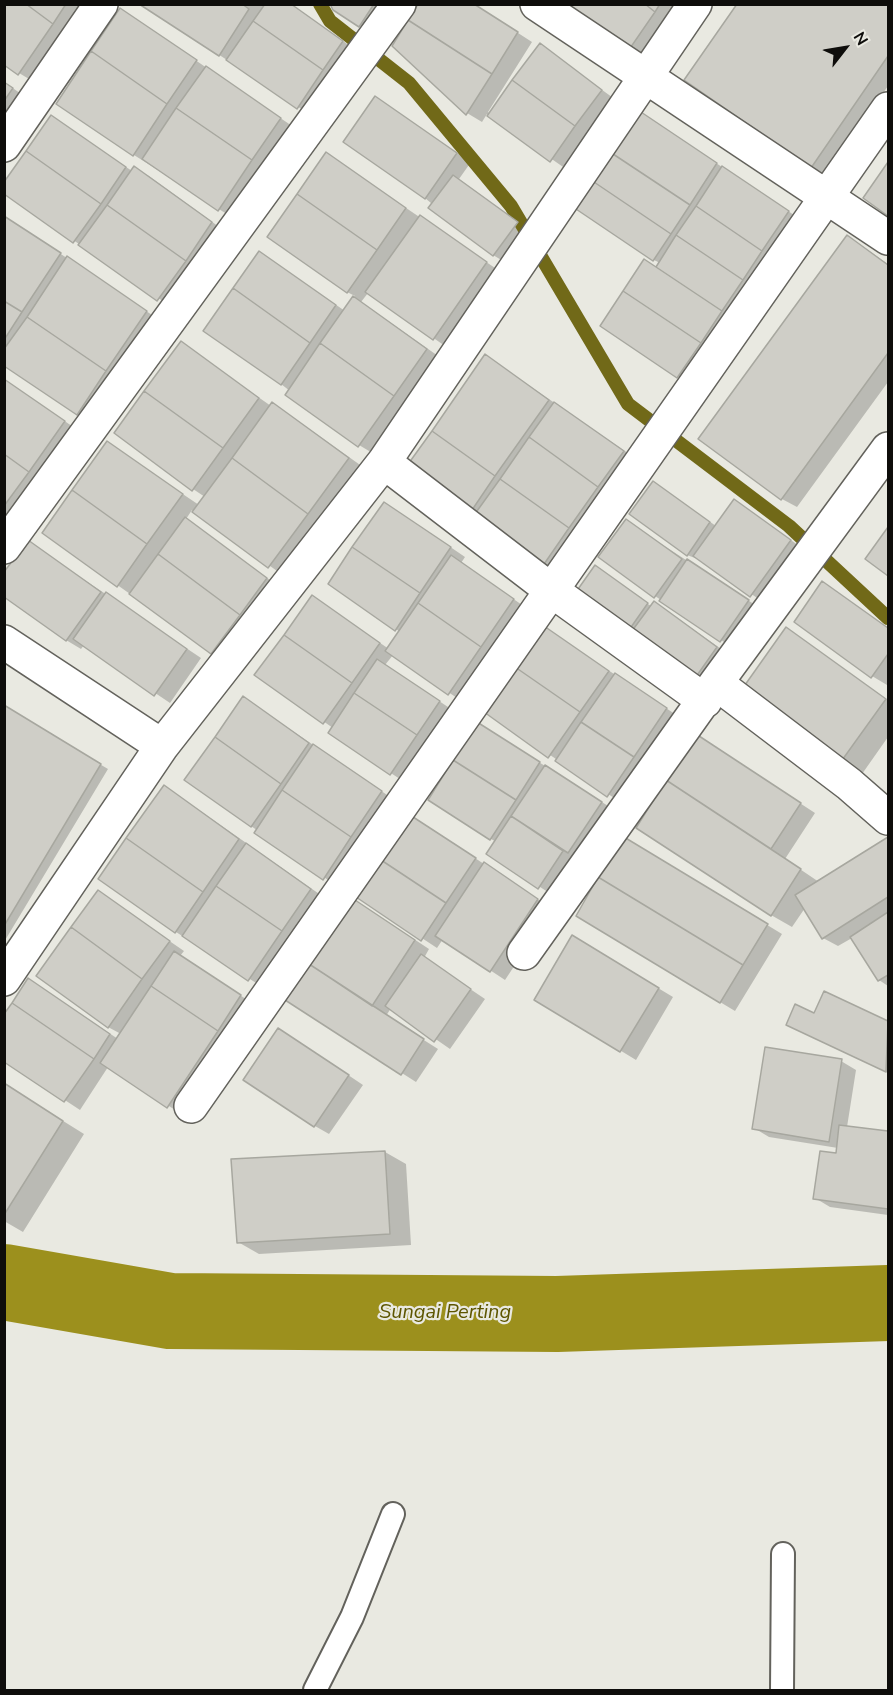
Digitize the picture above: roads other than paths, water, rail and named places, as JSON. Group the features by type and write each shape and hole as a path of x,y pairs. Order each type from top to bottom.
{"street":[{"path":"4,145 101,4"},
{"path":"537,4 888,238"},
{"path":"4,979 162,746 384,462 695,4"},
{"path":"4,547 394,12"},
{"path":"191,1106 650,447 829,198 888,109"},
{"path":"524,953 888,449"},
{"path":"384,462 551,590 711,692 888,818"},
{"path":"8,652 162,746"}],"lane":[{"path":"315,1690 352,1617 393,1514"},
{"path":"782,1690 783,1554"}],"waterway":[{"path":"320,4 330,21 409,83 511,206 628,404 789,526 888,618"},
{"name":"Sungai Perting","path":"4,1282 170,1311 557,1314 888,1303"}]}
